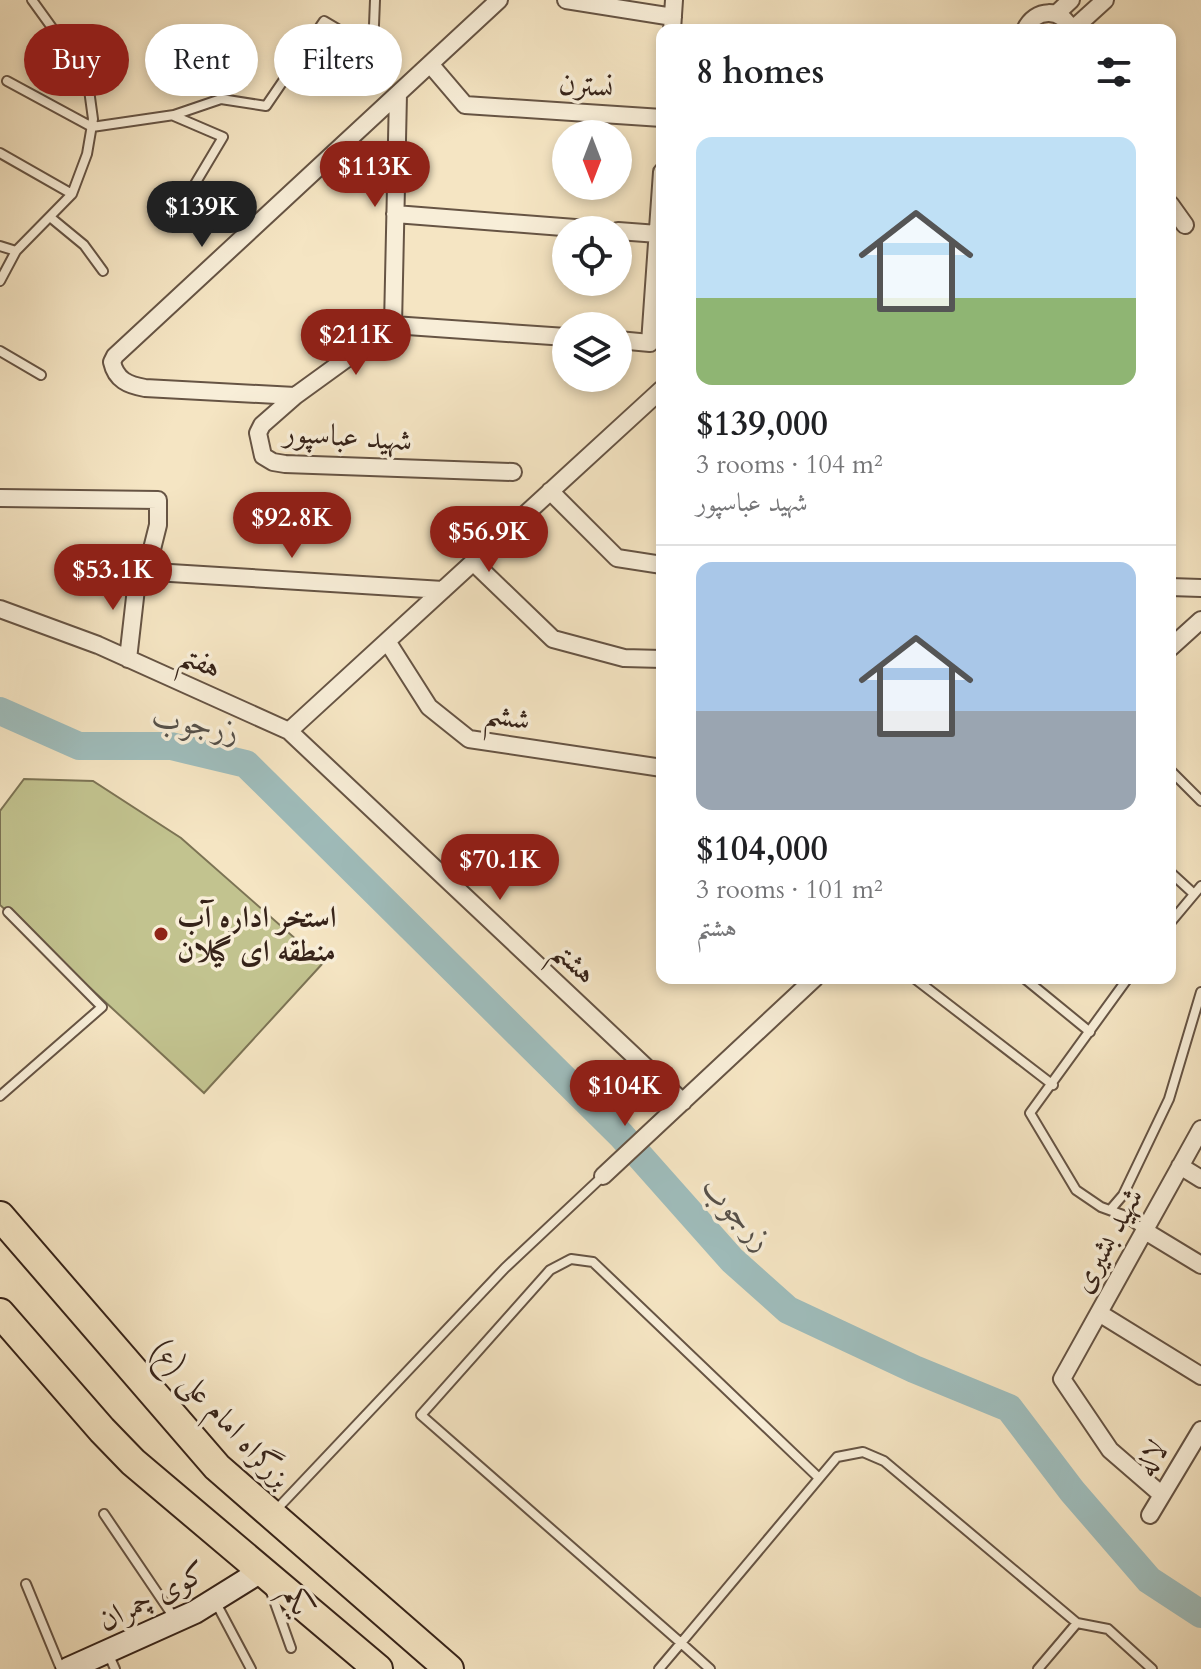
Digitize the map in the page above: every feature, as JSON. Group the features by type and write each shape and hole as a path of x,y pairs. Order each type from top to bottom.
{"highway":[{"name":"بزرگراه امام علی (ع)","path":"0,1216 200,1449 270,1516 449,1669"},
{"path":"1,1321 124,1453 378,1669"}],"street":[{"name":"شهید عباسپور","path":"402,90 499,0"},
{"path":"566,0 673,16"},
{"path":"1056,14 1071,0"},
{"path":"1079,24 1105,0"},
{"path":"1029,24 1034,17 1049,12 1069,24"},
{"name":"نسترن","path":"430,64 465,105 656,118"},
{"name":"شهید عباسپور","path":"295,396 145,388 129,385 120,379 112,362 396,96"},
{"path":"393,325 398,96"},
{"path":"1176,212 1185,225"},
{"path":"395,214 552,226"},
{"path":"632,232 656,234"},
{"path":"632,341 650,343 656,261"},
{"path":"295,396 393,325 552,336"},
{"path":"289,731 656,394"},
{"name":"شهید عباسپور","path":"295,396 262,425 258,433 263,456 273,462 513,472"},
{"path":"550,491 617,558 656,564"},
{"path":"0,498 158,500 158,525 152,549 138,571 128,659"},
{"path":"473,562 553,639 624,658 656,659"},
{"path":"138,571 443,590"},
{"path":"1176,587 1201,588"},
{"name":"هفتم","path":"0,609 128,659 289,731"},
{"path":"1176,643 1201,620"},
{"name":"ششم","path":"387,641 429,707 469,739 656,767"},
{"name":"هشتم","path":"289,731 679,1106"},
{"path":"603,1176 809,984"},
{"name":"شهید بشیری","path":"1162,1495 1110,1450 1062,1379 1201,1129"},
{"path":"1180,1166 1201,1179"},
{"path":"1145,1231 1201,1265"},
{"path":"1099,1313 1201,1376"},
{"name":"لاله","path":"1150,1515 1201,1430"},
{"name":"کوی چمران","path":"71,1668 111,1661 261,1571"}],"lane":[{"path":"0,281 16,251 72,194 87,154 93,119 86,68 32,0"},
{"path":"7,81 92,127 174,115 221,99 266,106 324,21 373,50 375,0"},
{"path":"174,115 223,137 189,194"},
{"path":"0,153 72,194"},
{"path":"50,217 84,245 103,271"},
{"path":"0,246 16,251"},
{"path":"0,351 41,375"},
{"path":"1176,776 1201,801"},
{"path":"1176,878 1194,894"},
{"path":"1176,916 1201,886"},
{"path":"0,1096 102,1007 8,912"},
{"path":"922,984 1053,1085"},
{"path":"1031,984 1090,1032"},
{"path":"1124,984 1030,1113 1076,1190 1145,1231"},
{"path":"1111,1209 1123,1195 1169,1099 1201,992"},
{"path":"270,1516 505,1268 603,1176"},
{"path":"710,1669 421,1415 550,1270 571,1259 593,1262 819,1478"},
{"path":"659,1669 837,1457 863,1452 884,1461 1077,1623 1108,1629 1152,1669"},
{"path":"104,1514 176,1621"},
{"name":"یکم","path":"261,1571 273,1595 291,1648"},
{"path":"26,1584 71,1668"},
{"path":"214,1600 251,1669"},
{"path":"1038,1669 1077,1623"}],"green space":[{"name":"استخر اداره آب منطقه ای گیلان","path":"24,779 93,781 181,838 323,963 204,1093 0,905 0,811"}],"waterway":[{"name":"زرجوب","path":"0,711 79,746 171,746 246,764 621,1135 732,1260 788,1310 914,1369 1009,1408 1072,1491 1149,1580 1201,1614"}],"place":[{"name":"استخر اداره آب منطقه ای گیلان","path":"161,934"}]}
